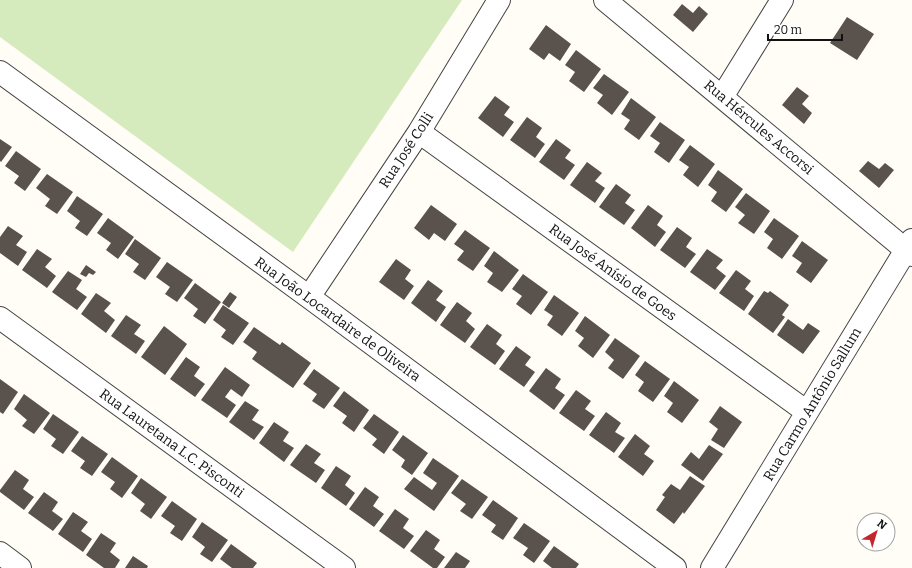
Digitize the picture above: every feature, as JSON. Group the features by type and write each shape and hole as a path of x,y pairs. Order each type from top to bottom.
{"street":[{"name":"Rua José Colli","path":"309,297 419,132 499,0"},
{"name":"Rua Hércules Accorsi","path":"605,0 722,97 910,248"},
{"path":"722,97 782,0"},
{"name":"Rua João Locardaire de Oliveira","path":"0,72 309,297 675,568"},
{"name":"Rua José Anísio de Goes","path":"419,132 807,412"},
{"name":"Rua Carmo Antônio Sallum","path":"712,568 807,412 910,248"},
{"name":"Rua Lauretana L.C. Pisconti","path":"0,318 344,568"},
{"path":"0,553 20,568"}],"green space":[{"path":"0,0 462,0 293,252 0,37"}],"building":[{"path":"682,4 693,13 699,6 708,14 693,32 673,15"},
{"path":"847,17 874,34 857,60 830,43"},
{"path":"546,25 571,44 560,61 549,53 544,60 529,49"},
{"path":"576,50 601,69 584,92 569,81 575,72 565,65"},
{"path":"604,74 629,92 612,115 597,103 603,95 593,88"},
{"path":"797,87 809,96 802,104 812,113 804,124 782,105"},
{"path":"495,96 510,107 504,115 514,122 503,137 478,118"},
{"path":"631,98 656,117 639,140 624,129 630,120 621,114"},
{"path":"527,117 542,128 536,137 545,144 535,158 510,140"},
{"path":"660,122 685,140 669,163 654,152 660,143 650,136"},
{"path":"0,139 12,147 1,162 0,161"},
{"path":"556,139 571,150 565,158 575,165 564,180 539,162"},
{"path":"690,145 715,164 698,187 683,175 689,167 679,160"},
{"path":"16,151 41,169 25,191 14,183 19,176 5,166"},
{"path":"868,161 879,169 885,163 894,170 879,188 859,171"},
{"path":"587,162 602,173 595,181 605,188 595,203 570,185"},
{"path":"718,170 743,189 726,212 711,201 717,192 708,185"},
{"path":"47,174 73,192 57,214 45,206 50,199 36,188"},
{"path":"616,184 631,195 625,203 635,210 624,225 599,207"},
{"path":"746,193 770,211 754,234 738,223 745,215 735,207"},
{"path":"77,196 103,214 87,236 75,228 80,221 67,211"},
{"path":"431,205 457,224 445,241 434,233 429,240 414,228"},
{"path":"648,205 663,216 657,225 666,232 655,247 631,228"},
{"path":"108,218 134,237 118,259 106,250 111,243 97,233"},
{"path":"774,218 799,236 782,259 767,248 773,239 764,232"},
{"path":"8,226 23,236 16,245 27,252 18,266 0,253 0,237"},
{"path":"677,227 692,238 686,247 696,254 685,268 660,250"},
{"path":"465,230 490,248 473,271 457,260 464,251 454,244"},
{"path":"135,239 161,258 145,280 133,272 139,264 125,254"},
{"path":"802,241 828,260 811,283 796,272 802,263 792,256"},
{"path":"37,249 52,259 45,267 56,276 47,288 22,270"},
{"path":"707,249 723,260 716,268 726,276 715,290 690,272"},
{"path":"494,251 519,270 502,292 487,282 493,273 484,266"},
{"path":"396,259 411,270 405,279 414,286 404,300 379,282"},
{"path":"167,262 193,280 177,302 165,294 170,287 156,277"},
{"path":"86,265 96,272 93,275 89,273 86,277 80,274"},
{"path":"736,270 751,281 745,289 754,296 744,311 719,293"},
{"path":"68,271 82,280 76,289 87,297 77,310 52,292"},
{"path":"523,274 548,292 531,315 516,304 522,296 512,289"},
{"path":"428,280 443,291 436,300 446,307 436,322 411,303"},
{"path":"195,283 221,302 205,324 193,316 198,309 184,298"},
{"path":"764,291 768,293 770,291 789,305 782,315 785,317 773,333 748,314"},
{"path":"230,292 237,297 229,308 222,303"},
{"path":"96,293 111,303 104,311 115,320 106,333 81,314"},
{"path":"554,295 579,313 562,336 547,325 553,316 544,310"},
{"path":"457,302 472,313 466,321 475,329 465,343 440,325"},
{"path":"223,305 249,323 233,345 221,337 226,330 213,320"},
{"path":"126,315 141,325 134,334 145,341 136,354 111,336"},
{"path":"585,316 610,335 593,358 578,346 584,338 575,331"},
{"path":"788,319 803,330 808,323 820,331 803,354 777,335"},
{"path":"487,324 502,335 496,344 505,351 495,365 470,347"},
{"path":"164,326 187,344 165,375 141,357"},
{"path":"254,327 280,345 282,342 311,363 293,388 252,359 257,352 243,342"},
{"path":"615,338 640,356 623,379 608,368 614,360 605,352"},
{"path":"516,346 531,357 525,365 535,372 524,387 499,369"},
{"path":"186,357 200,367 194,376 205,384 195,397 170,379"},
{"path":"645,361 670,379 653,402 638,391 644,382 635,375"},
{"path":"225,367 250,385 242,397 231,389 225,397 236,405 227,418 201,400"},
{"path":"546,368 561,379 555,388 565,395 554,410 529,391"},
{"path":"314,369 340,388 324,409 312,401 317,394 303,384"},
{"path":"0,379 18,392 3,414 0,412"},
{"path":"674,381 699,400 682,423 667,412 673,403 664,396"},
{"path":"576,390 591,401 585,409 595,416 584,431 559,413"},
{"path":"344,391 369,410 354,432 342,423 347,416 333,406"},
{"path":"24,394 50,413 34,434 22,426 27,420 14,409"},
{"path":"245,401 259,410 252,420 264,427 254,440 229,422"},
{"path":"720,406 742,422 724,448 711,440 718,429 709,422"},
{"path":"606,412 621,423 615,432 625,438 614,453 589,435"},
{"path":"53,414 79,432 63,454 51,446 56,439 43,429"},
{"path":"374,414 399,432 384,454 372,445 377,439 363,428"},
{"path":"274,422 289,432 283,441 294,448 284,462 259,443"},
{"path":"635,434 650,446 644,454 654,461 643,476 618,457"},
{"path":"403,435 428,453 412,475 401,467 405,460 392,450"},
{"path":"82,436 108,454 92,476 80,468 85,461 71,451"},
{"path":"306,444 321,454 314,463 325,470 316,483 290,465"},
{"path":"709,445 723,454 703,481 681,465 691,452 699,459"},
{"path":"112,457 138,476 122,498 110,489 115,482 101,472"},
{"path":"433,458 459,476 434,511 404,489 414,477 432,490 437,483 423,473"},
{"path":"336,466 351,476 345,485 355,493 346,506 321,488"},
{"path":"15,470 29,480 23,489 34,497 24,510 0,492"},
{"path":"690,476 705,486 684,514 683,512 674,524 656,510 665,497 662,495 671,484 680,490"},
{"path":"141,478 167,497 151,519 140,511 145,504 131,493"},
{"path":"462,479 488,497 472,519 460,511 466,504 451,493"},
{"path":"365,487 379,497 373,506 384,514 374,527 349,509"},
{"path":"44,492 58,502 52,511 63,519 53,531 28,513"},
{"path":"493,500 518,518 503,540 491,532 496,525 482,515"},
{"path":"172,501 197,519 182,541 170,533 175,526 161,516"},
{"path":"395,509 409,519 403,528 414,536 404,549 379,531"},
{"path":"73,512 88,522 81,531 92,539 83,552 58,534"},
{"path":"202,522 228,540 212,562 200,554 205,547 192,537"},
{"path":"524,523 550,541 534,563 523,555 528,548 513,538"},
{"path":"426,530 440,540 434,549 445,557 437,568 433,568 410,551"},
{"path":"101,533 116,543 110,552 120,560 115,568 104,568 86,555"},
{"path":"231,544 257,563 253,568 232,568 220,559"},
{"path":"554,546 579,564 576,568 552,568 543,561"},
{"path":"456,552 470,561 465,568 444,568"},
{"path":"133,556 148,566 147,568 125,568"}]}
